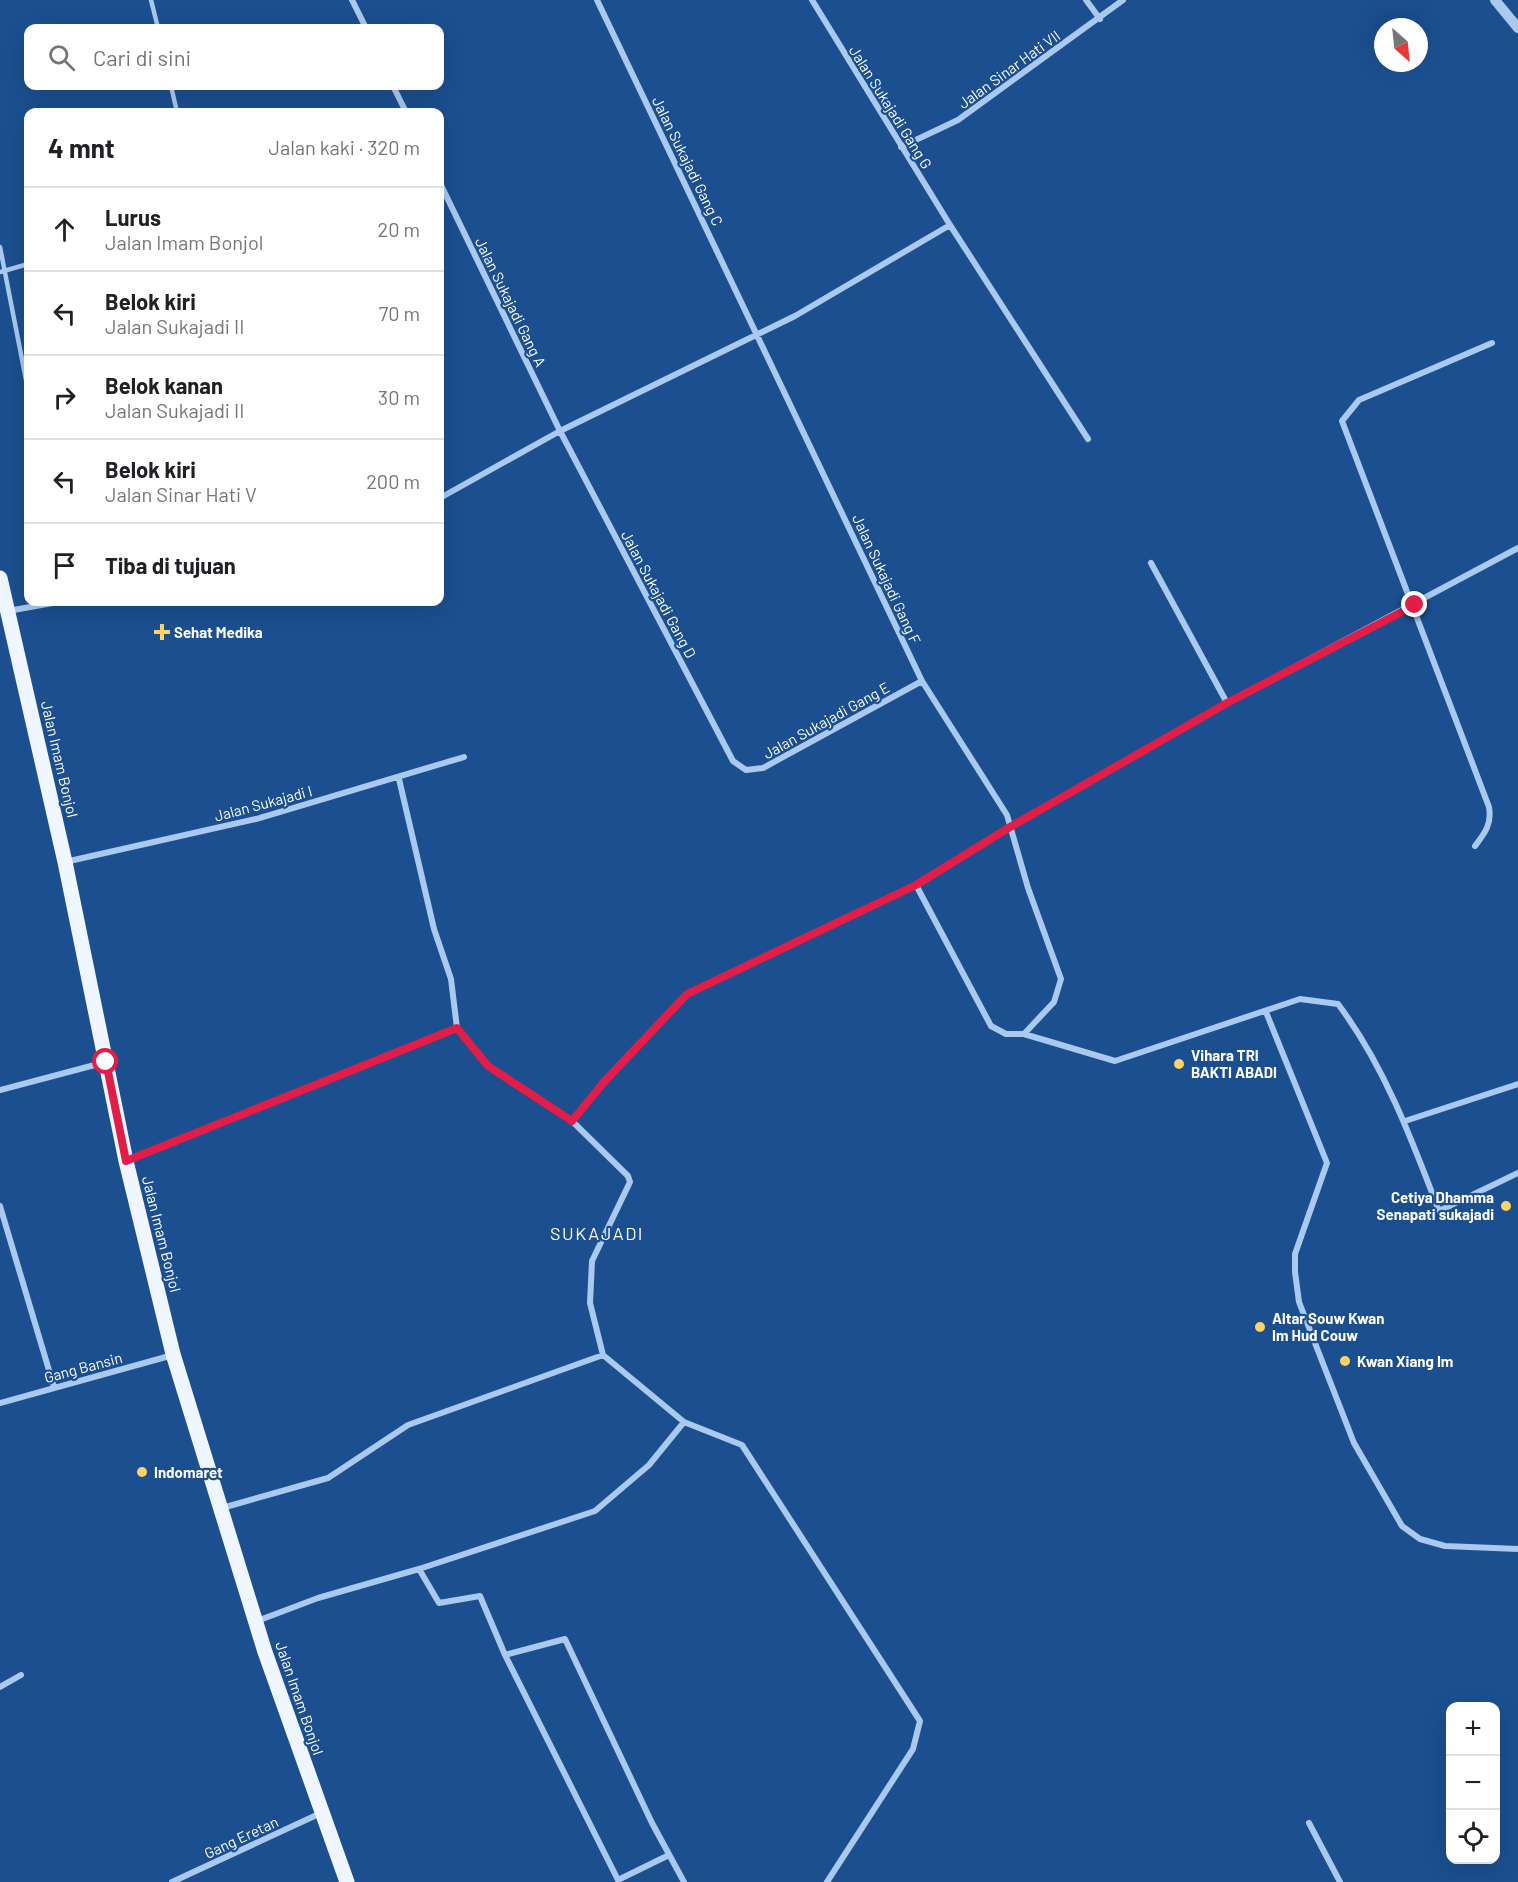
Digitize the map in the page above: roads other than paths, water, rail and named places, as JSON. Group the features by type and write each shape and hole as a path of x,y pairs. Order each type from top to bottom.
{"main road":[{"name":"Jalan Imam Bonjol","path":"0,578 65,862 126,1161 173,1354 255,1622 347,1882"}],"street":[{"path":"352,0 364,24"},
{"name":"Jalan Sukajadi Gang C","path":"597,0 757,332"},
{"name":"Jalan Sukajadi Gang G","path":"812,0 950,225 1088,439"},
{"path":"1086,0 1100,20"},
{"name":"Jalan Sinar Hati VII","path":"902,147 958,120 1100,20 1123,0"},
{"path":"1495,0 1518,28"},
{"path":"395,90 404,108"},
{"name":"Jalan Sukajadi Gang A","path":"444,191 560,431"},
{"path":"444,496 560,431 757,332 795,316 950,225"},
{"name":"Jalan Sukajadi Gang F","path":"757,332 922,681 1007,815 1061,979 1053,1002 1024,1034"},
{"path":"1475,846 1491,819 1490,807 1415,605 1342,421 1359,400 1492,343"},
{"name":"Jalan Sukajadi Gang D","path":"560,431 728,754 739,766"},
{"path":"572,1121 604,1082 687,994 916,885 1010,827 1227,703 1415,605 1518,548"},
{"path":"1151,563 1227,703"},
{"path":"8,611 36,606"},
{"name":"Jalan Sukajadi Gang E","path":"739,766 746,770 763,768 922,681"},
{"name":"Jalan Sukajadi I","path":"65,862 256,819 399,779 464,757"},
{"path":"399,779 434,929 451,980 457,1028 488,1066 572,1121 628,1176 630,1182 592,1262 590,1303 603,1355 684,1422 742,1445 920,1721 913,1749 827,1882"},
{"path":"916,885 991,1026 1006,1034 1024,1034 1115,1061 1300,999 1338,1004 1352,1023 1405,1121 1439,1211 1518,1173"},
{"path":"1266,1012 1327,1163 1295,1254 1294,1272 1299,1302 1354,1443 1402,1526 1420,1539 1445,1546 1518,1549"},
{"path":"126,1161 457,1028"},
{"path":"0,1090 106,1062"},
{"path":"1405,1121 1518,1084"},
{"path":"0,1206 54,1387"},
{"name":"Gang Bansin","path":"0,1403 173,1354"},
{"path":"220,1509 327,1478 408,1425 603,1355"},
{"path":"255,1622 318,1598 419,1569 595,1511 649,1465 684,1422"},
{"path":"419,1569 439,1604 480,1596 505,1655 618,1880 669,1855"},
{"path":"505,1655 565,1639 684,1882"},
{"path":"0,1687 21,1675"},
{"name":"Gang Eretan","path":"172,1882 321,1813"},
{"path":"1309,1823 1340,1882"}],"lane":[{"path":"151,0 157,24"},
{"path":"172,90 176,108"},
{"path":"0,247 2,271 24,372"},
{"path":"2,271 24,265"}],"place":[{"name":"Sehat Medika","path":"162,632"},
{"name":"Vihara TRI BAKTI ABADI","path":"1179,1064"},
{"name":"Cetiya Dhamma Senapati sukajadi","path":"1506,1206"},
{"name":"Altar Souw Kwan Im Hud Couw","path":"1260,1327"},
{"name":"Kwan Xiang Im","path":"1345,1361"},
{"name":"Indomaret","path":"142,1472"}],"district":[{"name":"SUKAJADI","path":"597,1233"}]}
